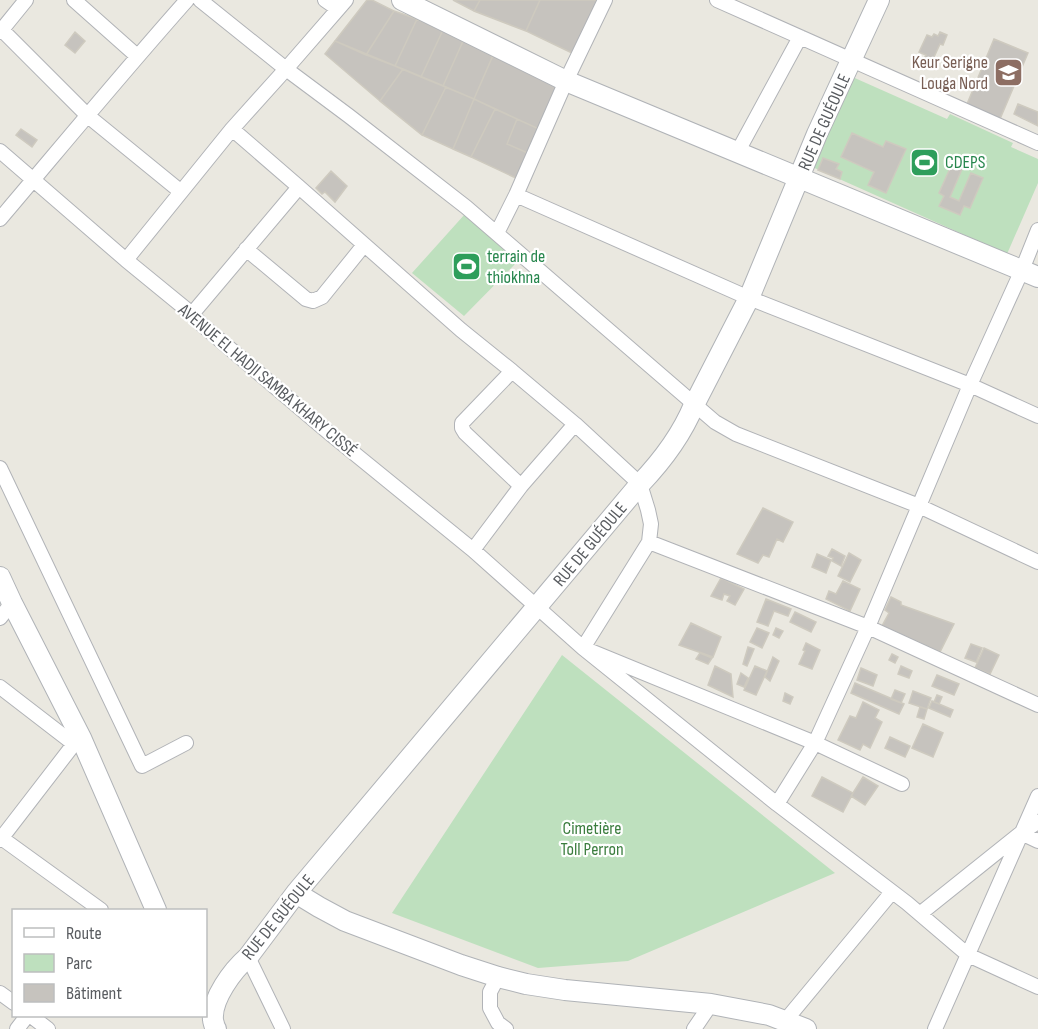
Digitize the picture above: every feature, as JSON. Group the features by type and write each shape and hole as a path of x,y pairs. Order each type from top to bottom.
{"street":[{"path":"26,0 1,30 88,116 180,192"},
{"path":"74,0 137,56"},
{"path":"0,219 187,0"},
{"path":"200,0 497,233 715,422 736,434 918,506 1038,562"},
{"path":"126,260 232,129 342,5 325,0"},
{"path":"402,0 567,81 1030,274"},
{"path":"497,233 605,0"},
{"path":"717,0 1038,143"},
{"name":"RUE DE GUÉOULE","path":"211,1022 215,1004 223,987 241,962 248,957 297,893 658,465 688,420 749,298 817,134 879,0"},
{"path":"737,153 800,37"},
{"path":"232,129 461,330 575,424 640,484 651,524 649,542 583,648 815,743 902,784"},
{"name":"AVENUE EL HADJI SAMBA KHARY CISSÉ","path":"0,151 319,424 473,550 583,648 777,804 921,914 968,955 1038,987"},
{"path":"192,314 299,187"},
{"path":"516,195 749,298 970,385 1038,416"},
{"path":"777,804 815,743 868,627 970,385 1030,274 1038,230"},
{"path":"246,249 306,299 313,302 322,297 364,245"},
{"path":"512,371 462,423 462,428 521,486"},
{"path":"473,550 521,486 575,424"},
{"path":"0,468 142,766 186,743"},
{"path":"649,542 868,627 1038,705"},
{"path":"0,577 6,610 78,741 156,909"},
{"path":"0,687 78,741"},
{"path":"78,741 0,838 100,909"},
{"path":"935,1029 1038,796"},
{"path":"921,914 1021,833 1038,822"},
{"path":"1021,833 1038,841"},
{"path":"785,1021 892,892"},
{"path":"297,893 345,921 498,977 565,990 711,1004 769,1015 806,1029"},
{"path":"248,957 283,1029"},
{"path":"498,977 490,992 490,1008 498,1023 506,1029"},
{"path":"694,1029 711,1004"},
{"path":"17,1029 28,1017"},
{"path":"30,1017 48,1029"}],"green space":[{"name":"CDEPS","path":"848,75 947,119 950,114 1013,143 1011,147 1038,159 1038,183 1007,254 808,165"},
{"name":"terrain de thiokhna","path":"465,214 520,259 464,316 412,273"},
{"name":"Cimetière Toll Perron","path":"562,655 835,873 628,961 538,968 392,913"}],"building":[{"path":"367,0 372,0 394,11 366,55 335,41"},
{"path":"453,0 480,0 474,11"},
{"path":"480,0 540,0 526,31 474,11"},
{"path":"540,0 595,0 599,2 574,54 526,31"},
{"path":"394,11 417,19 395,66 366,55"},
{"path":"417,19 443,30 421,77 395,66"},
{"path":"443,30 464,39 443,86 421,77"},
{"path":"75,32 85,41 75,53 65,45"},
{"path":"940,32 947,35 943,45 940,44 929,68 921,64 926,55 919,52 927,35 938,36"},
{"path":"464,39 494,53 474,99 443,86"},
{"path":"994,39 1028,53 1000,119 967,104"},
{"path":"335,41 403,69 380,101 325,54"},
{"path":"494,53 562,84 541,130 474,99"},
{"path":"403,69 446,87 422,135 380,101"},
{"path":"446,87 474,99 453,149 422,135"},
{"path":"474,99 495,109 471,157 453,149"},
{"path":"1018,104 1038,112 1038,126 1014,114"},
{"path":"495,109 517,119 507,144 530,154 518,179 471,157"},
{"path":"517,119 541,130 530,154 507,144"},
{"path":"21,129 37,140 32,147 16,135"},
{"path":"852,133 883,147 886,141 906,149 886,193 868,185 874,172 841,157"},
{"path":"823,158 839,164 836,169 842,172 840,179 818,170"},
{"path":"952,164 962,169 950,197 959,201 971,173 983,178 970,208 964,206 960,215 939,206 944,196 939,193"},
{"path":"331,171 347,186 335,202 325,192 322,194 316,188"},
{"path":"763,508 793,522 783,542 777,539 769,557 763,555 758,563 737,554"},
{"path":"832,549 845,556 841,566 828,556"},
{"path":"849,553 861,560 850,582 838,576"},
{"path":"817,554 831,560 826,573 812,567"},
{"path":"721,578 744,589 735,605 727,601 730,596 724,594 722,600 711,596"},
{"path":"843,581 860,589 850,611 826,599 829,591 836,594"},
{"path":"891,597 901,602 901,605 954,624 940,652 882,626 889,613 885,610"},
{"path":"766,599 791,609 788,616 774,611 768,626 757,622"},
{"path":"795,612 816,622 811,632 790,622"},
{"path":"691,623 721,637 713,657 679,645"},
{"path":"757,628 769,633 762,648 750,642"},
{"path":"776,628 783,631 779,638 773,635"},
{"path":"806,643 820,650 812,669 799,664"},
{"path":"971,644 982,648 976,662 965,658"},
{"path":"748,647 754,649 747,666 743,664"},
{"path":"984,648 999,655 990,674 975,668"},
{"path":"700,653 712,658 708,664 696,659"},
{"path":"892,654 898,657 895,663 889,660"},
{"path":"773,657 779,661 770,681 765,677"},
{"path":"715,666 731,674 733,697 708,685"},
{"path":"755,666 767,671 756,695 744,690"},
{"path":"901,666 912,671 909,678 898,674"},
{"path":"861,668 877,675 873,686 857,680"},
{"path":"741,673 748,678 744,687 737,684"},
{"path":"937,675 959,684 954,695 932,686"},
{"path":"855,683 904,704 899,714 851,693"},
{"path":"895,690 905,694 901,703 891,699"},
{"path":"913,691 931,698 927,709 909,703"},
{"path":"785,693 793,697 790,704 783,701"},
{"path":"937,695 942,697 939,704 934,702"},
{"path":"932,701 953,710 950,717 929,708"},
{"path":"863,702 879,710 875,718 882,722 870,748 863,744 860,750 838,740 850,716 856,718"},
{"path":"920,707 927,709 924,719 917,717"},
{"path":"923,724 943,733 933,757 912,748"},
{"path":"890,737 910,746 905,757 885,748"},
{"path":"822,777 853,793 843,812 812,796"},
{"path":"863,777 878,786 865,805 851,796"}],"place":[{"name":"Keur Serigne Louga Nord","path":"1009,72"},
{"name":"CDEPS","path":"924,162"},
{"name":"terrain de thiokhna","path":"466,266"}]}
